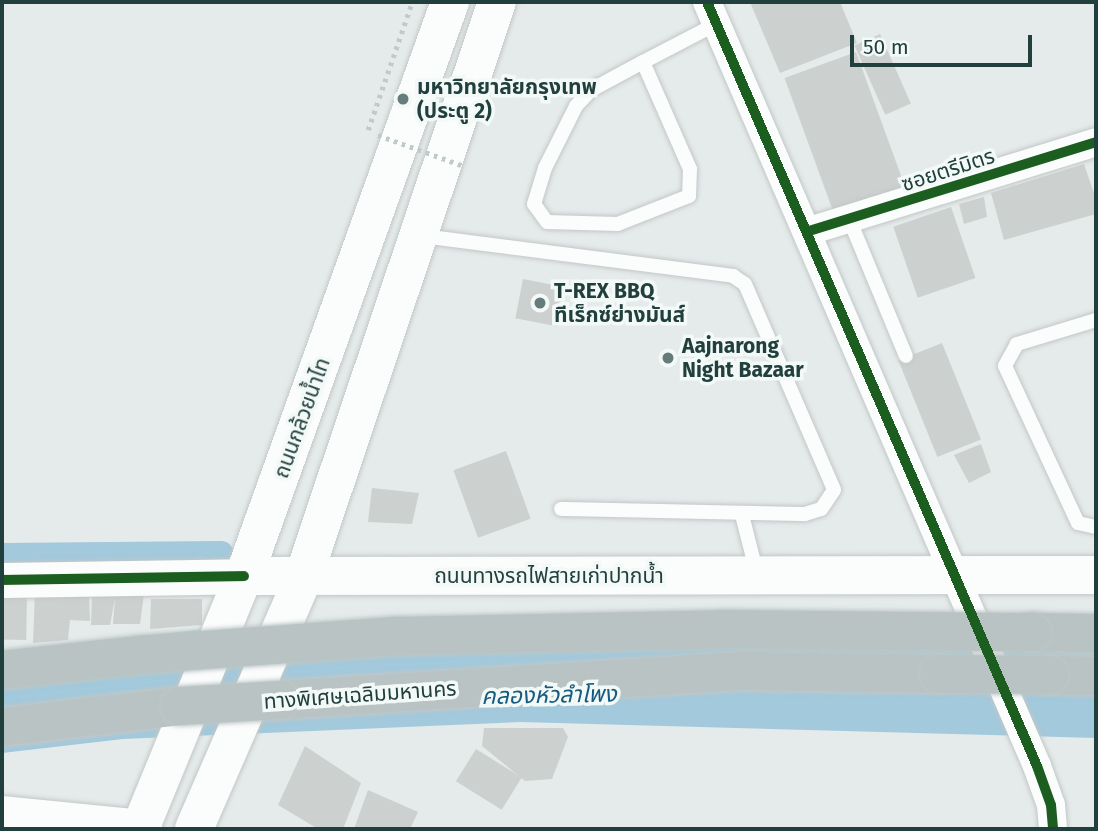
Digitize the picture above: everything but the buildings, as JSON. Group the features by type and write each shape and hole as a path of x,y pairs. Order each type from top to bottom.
{"highway":[{"path":"2,670 137,655 398,636 722,629 1096,633"},
{"name":"ทางพิเศษเฉลิมมหานคร","path":"2,727 180,706 743,671 1096,676"}],"main road":[{"name":"ถนนกล้วยน้ำไท","path":"144,824 244,576 450,2"},
{"path":"198,816 303,578 497,2"},
{"name":"ถนนทางรถไฟสายเก่าปากน้ำ","path":"244,576 303,578 758,574 958,589 1096,575"},
{"path":"2,815 144,824"}],"street":[{"path":"711,13 809,231 958,589 1037,765 1051,805 1053,829"},
{"name":"ซอยตรีมิตร","path":"809,231 850,221 1096,142"},
{"name":"ถนนทางรถไฟสายเก่าปากน้ำ","path":"2,580 244,576"}],"lane":[{"path":"643,62 690,169 689,196 618,224 547,222 534,204 545,168 576,106 591,90 643,62 711,13"},
{"path":"850,221 906,356"},
{"path":"418,235 716,271 745,284 834,490 821,509 805,514 561,509"},
{"path":"1096,320 1017,344 1006,366 1078,523 1096,527"},
{"path":"743,514 758,574"}],"path":[{"path":"378,135 464,166"}],"water":[{"name":"คลองหัวลำโพง","path":"1096,621 1096,738 521,722 123,739 2,753 2,651 207,629"}],"waterway":[{"path":"2,556 221,554"}],"cycle path":[{"path":"707,2 1037,766 1051,805 1053,829"},
{"path":"809,231 1096,142"},
{"path":"2,580 244,576"}],"place":[{"name":"มหาวิทยาลัยกรุงเทพ (ประตู 2)","path":"403,99"},
{"name":"T-REX BBQ ทีเร็กซ์ย่างมันส์","path":"540,303"},
{"name":"Aajnarong Night Bazaar","path":"668,358"}]}
